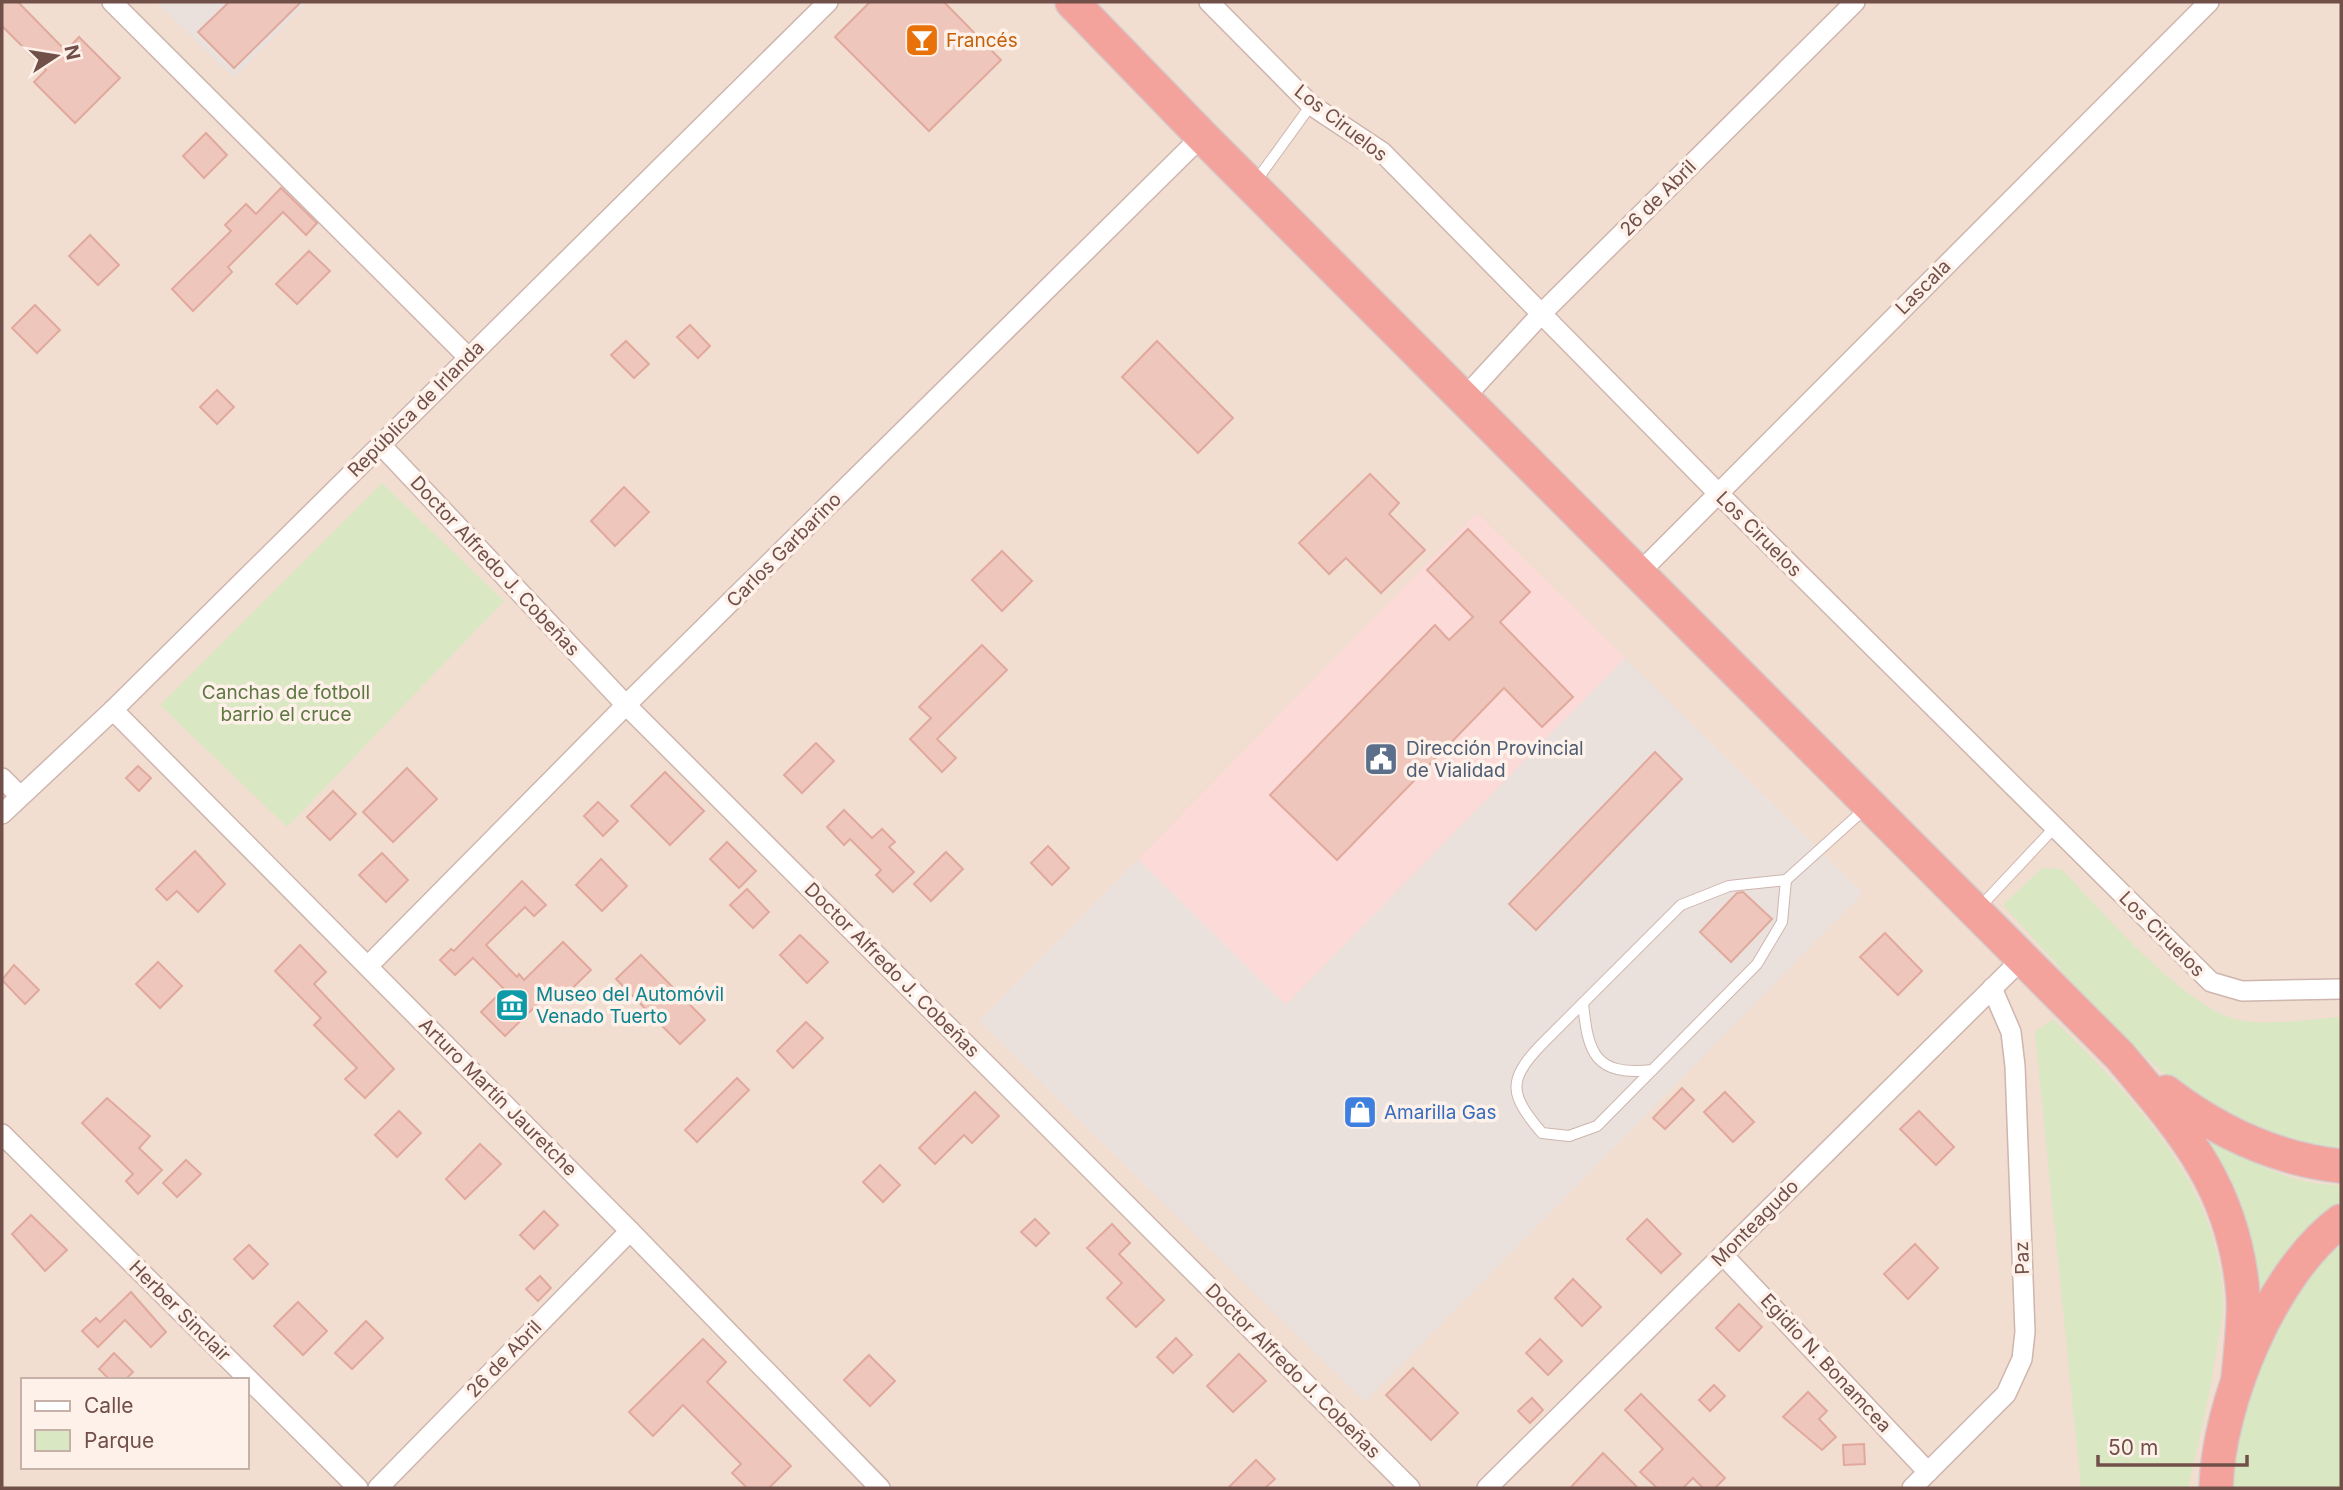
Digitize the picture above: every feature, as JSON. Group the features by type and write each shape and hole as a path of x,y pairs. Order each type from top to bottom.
{"highway":[{"path":"1072,2 1202,136 2120,1056 2184,1131 2226,1212 2243,1296 2238,1380 2214,1481"},
{"path":"2120,1056 2210,1123 2295,1160 2341,1166"},
{"path":"2238,1380 2269,1310 2290,1274 2308,1250 2341,1221"}],"street":[{"path":"111,2 468,357"},
{"name":"República de Irlanda","path":"2,814 113,710 828,2"},
{"name":"Los Ciruelos","path":"1209,2 1311,105 1382,152 1543,312 1717,492 2211,982 2242,991 2341,989"},
{"name":"26 de Abril","path":"1464,398 1543,312 1855,2"},
{"name":"Lascala","path":"1639,573 2209,2"},
{"name":"Carlos Garbarino","path":"368,966 626,705 1202,136"},
{"name":"Doctor Alfredo J. Cobeñas","path":"381,445 626,705 1410,1488"},
{"name":"Arturo Martín Jauretche","path":"113,710 630,1231 880,1488"},
{"path":"2,778 20,796"},
{"name":"Monteagudo","path":"1487,1488 2023,958"},
{"name":"Paz","path":"1912,1488 2006,1394 2022,1359 2025,1332 2015,1066 2011,1032 1992,988"},
{"name":"Herber Sinclair","path":"2,1134 247,1378"},
{"name":"26 de Abril","path":"378,1488 630,1231"},
{"name":"Egidio N. Bonamcea","path":"1723,1255 1928,1472"},
{"name":"Herber Sinclair","path":"248,1379 358,1488"}],"lane":[{"path":"1253,187 1311,105"},
{"path":"1786,880 1782,922 1757,964 1597,1126 1569,1136 1542,1133 1521,1108 1514,1087 1521,1066 1583,1003 1681,905 1729,886 1786,880 1870,804"},
{"path":"1976,911 2055,827"},
{"path":"1583,1003 1587,1037 1597,1059 1609,1069 1629,1072 1652,1070"}],"shaded area":[{"path":"2,2 2341,2 2341,1488 2,1488"},
{"path":"156,2 307,2 234,78"},
{"name":"Dirección Provincial de Vialidad","path":"1477,513 1625,658 1285,1005 1138,859"},
{"name":"Amarilla Gas","path":"1625,658 1863,893 1365,1402 979,1021 1138,859 1286,1005"}],"green space":[{"name":"Canchas de fotboll barrio el cruce","path":"382,483 504,601 287,827 160,705"},
{"path":"2042,868 2061,869 2147,958 2198,1000 2223,1014 2245,1021 2268,1022 2341,1017 2341,1152 2268,1136 2228,1117 2191,1094 2156,1067 2092,1004 2003,905"},
{"path":"2053,1019 2141,1112 2167,1147 2190,1183 2207,1221 2219,1262 2223,1310 2208,1400 2188,1488 2081,1488 2035,1032"},
{"path":"2203,1132 2251,1161 2285,1176 2341,1185 2341,1206 2255,1314 2257,1270 2253,1246 2228,1179"},
{"path":"2341,1244 2341,1488 2232,1488 2233,1467 2246,1412 2279,1323 2302,1281"}],"building":[{"path":"2,2 18,2 66,51 79,37 120,78 75,123 34,82 46,70 2,26"},
{"path":"229,2 301,2 234,68 198,32"},
{"path":"870,2 944,2 1001,60 929,131 835,37"},
{"path":"206,133 227,155 204,178 183,156"},
{"path":"281,188 317,223 306,235 283,212 228,267 232,272 193,311 172,289 231,231 225,225 246,204 256,214"},
{"path":"90,235 119,265 98,285 69,256"},
{"path":"309,251 330,271 297,304 276,284"},
{"path":"35,305 60,330 37,353 12,328"},
{"path":"690,325 710,346 698,358 677,337"},
{"path":"626,341 649,364 634,378 611,355"},
{"path":"1157,341 1233,418 1198,453 1122,377"},
{"path":"217,390 234,407 217,424 200,407"},
{"path":"1370,474 1399,503 1389,514 1425,550 1381,593 1346,558 1329,574 1299,543"},
{"path":"624,487 649,512 615,546 591,521"},
{"path":"1468,529 1530,592 1500,622 1573,697 1542,727 1504,688 1337,860 1270,795 1435,625 1449,640 1473,617 1427,570"},
{"path":"1002,551 1032,581 1002,611 972,580"},
{"path":"982,645 1007,670 937,739 956,758 942,772 910,739 931,718 919,707"},
{"path":"816,743 834,761 802,793 784,775"},
{"path":"1655,752 1682,779 1536,930 1509,904"},
{"path":"138,766 151,778 139,791 126,778"},
{"path":"407,768 437,799 393,842 363,812"},
{"path":"665,772 704,811 670,845 631,806"},
{"path":"333,791 356,814 330,840 307,817"},
{"path":"598,802 618,821 603,836 584,816"},
{"path":"844,810 872,838 882,829 895,842 889,847 914,872 893,892 876,875 881,870 850,839 844,845 827,827"},
{"path":"727,842 756,871 739,888 710,859"},
{"path":"1048,846 1069,868 1052,885 1031,863"},
{"path":"195,851 225,884 198,912 177,891 167,900 156,889"},
{"path":"946,852 963,869 931,901 914,884"},
{"path":"382,853 408,880 386,902 359,875"},
{"path":"601,859 627,886 602,911 576,885"},
{"path":"522,881 546,905 534,916 525,907 486,945 517,977 519,974 524,980 563,942 591,970 560,1000 551,991 505,1036 481,1012 504,989 473,958 455,975 440,960 451,949 454,951"},
{"path":"747,889 769,912 753,928 730,905"},
{"path":"1743,892 1772,919 1731,962 1700,932 1737,893"},
{"path":"1885,933 1922,971 1898,995 1860,957"},
{"path":"800,935 828,962 807,983 780,955"},
{"path":"300,945 326,972 314,984 394,1069 365,1098 345,1079 357,1068 314,1025 321,1018 275,971"},
{"path":"641,955 705,1020 680,1044 616,979"},
{"path":"158,962 182,986 160,1008 136,984"},
{"path":"14,965 39,990 25,1004 2,980"},
{"path":"806,1022 823,1038 793,1068 777,1051"},
{"path":"737,1078 749,1090 697,1142 685,1130"},
{"path":"1682,1088 1694,1100 1665,1129 1653,1118"},
{"path":"975,1092 999,1116 972,1143 964,1135 935,1164 919,1148"},
{"path":"1725,1092 1754,1122 1733,1142 1704,1112"},
{"path":"107,1098 150,1136 139,1148 162,1170 138,1194 126,1181 133,1174 82,1123"},
{"path":"399,1111 421,1133 397,1157 375,1135"},
{"path":"1919,1111 1954,1147 1936,1165 1900,1129"},
{"path":"480,1144 501,1164 465,1199 446,1179"},
{"path":"186,1160 201,1174 177,1197 163,1183"},
{"path":"880,1165 900,1185 883,1202 863,1182"},
{"path":"544,1211 558,1225 534,1249 520,1235"},
{"path":"31,1215 67,1250 45,1271 12,1234"},
{"path":"1035,1219 1049,1233 1036,1246 1021,1232"},
{"path":"1647,1219 1681,1254 1661,1273 1627,1239"},
{"path":"1112,1224 1130,1243 1119,1254 1164,1300 1136,1327 1107,1298 1122,1283 1087,1248"},
{"path":"1915,1244 1938,1268 1908,1299 1884,1274"},
{"path":"249,1245 268,1264 253,1279 234,1259"},
{"path":"540,1276 551,1288 538,1301 526,1289"},
{"path":"1573,1279 1601,1307 1582,1326 1555,1298"},
{"path":"131,1292 166,1332 151,1347 125,1320 98,1347 82,1331 96,1318 100,1322"},
{"path":"298,1302 327,1331 303,1355 274,1326"},
{"path":"1739,1304 1762,1327 1739,1351 1716,1328"},
{"path":"366,1321 383,1338 352,1369 335,1353"},
{"path":"1176,1338 1192,1355 1173,1373 1157,1357"},
{"path":"703,1339 726,1362 707,1382 791,1466 769,1488 747,1488 732,1473 741,1464 683,1405 653,1436 629,1412"},
{"path":"1540,1339 1562,1361 1548,1375 1526,1353"},
{"path":"114,1353 133,1372 127,1378 108,1378 99,1369"},
{"path":"1239,1354 1266,1381 1233,1412 1207,1386"},
{"path":"869,1355 895,1381 870,1406 844,1380"},
{"path":"1413,1368 1458,1413 1431,1440 1386,1395"},
{"path":"1714,1385 1725,1396 1710,1411 1699,1400"},
{"path":"1808,1392 1827,1411 1819,1419 1836,1437 1822,1450 1783,1417"},
{"path":"1641,1394 1725,1478 1715,1488 1703,1488 1693,1478 1683,1488 1657,1488 1640,1472 1663,1449 1625,1410"},
{"path":"1532,1398 1543,1410 1530,1423 1518,1411"},
{"path":"1864,1444 1865,1464 1844,1465 1843,1445"},
{"path":"1603,1453 1638,1488 1570,1488"},
{"path":"1256,1460 1275,1479 1265,1488 1228,1488"}],"place":[{"name":"Francés","path":"922,40"},
{"name":"Dirección Provincial de Vialidad","path":"1381,759"},
{"name":"Museo del Automóvil Venado Tuerto","path":"512,1005"},
{"name":"Amarilla Gas","path":"1360,1112"}]}
